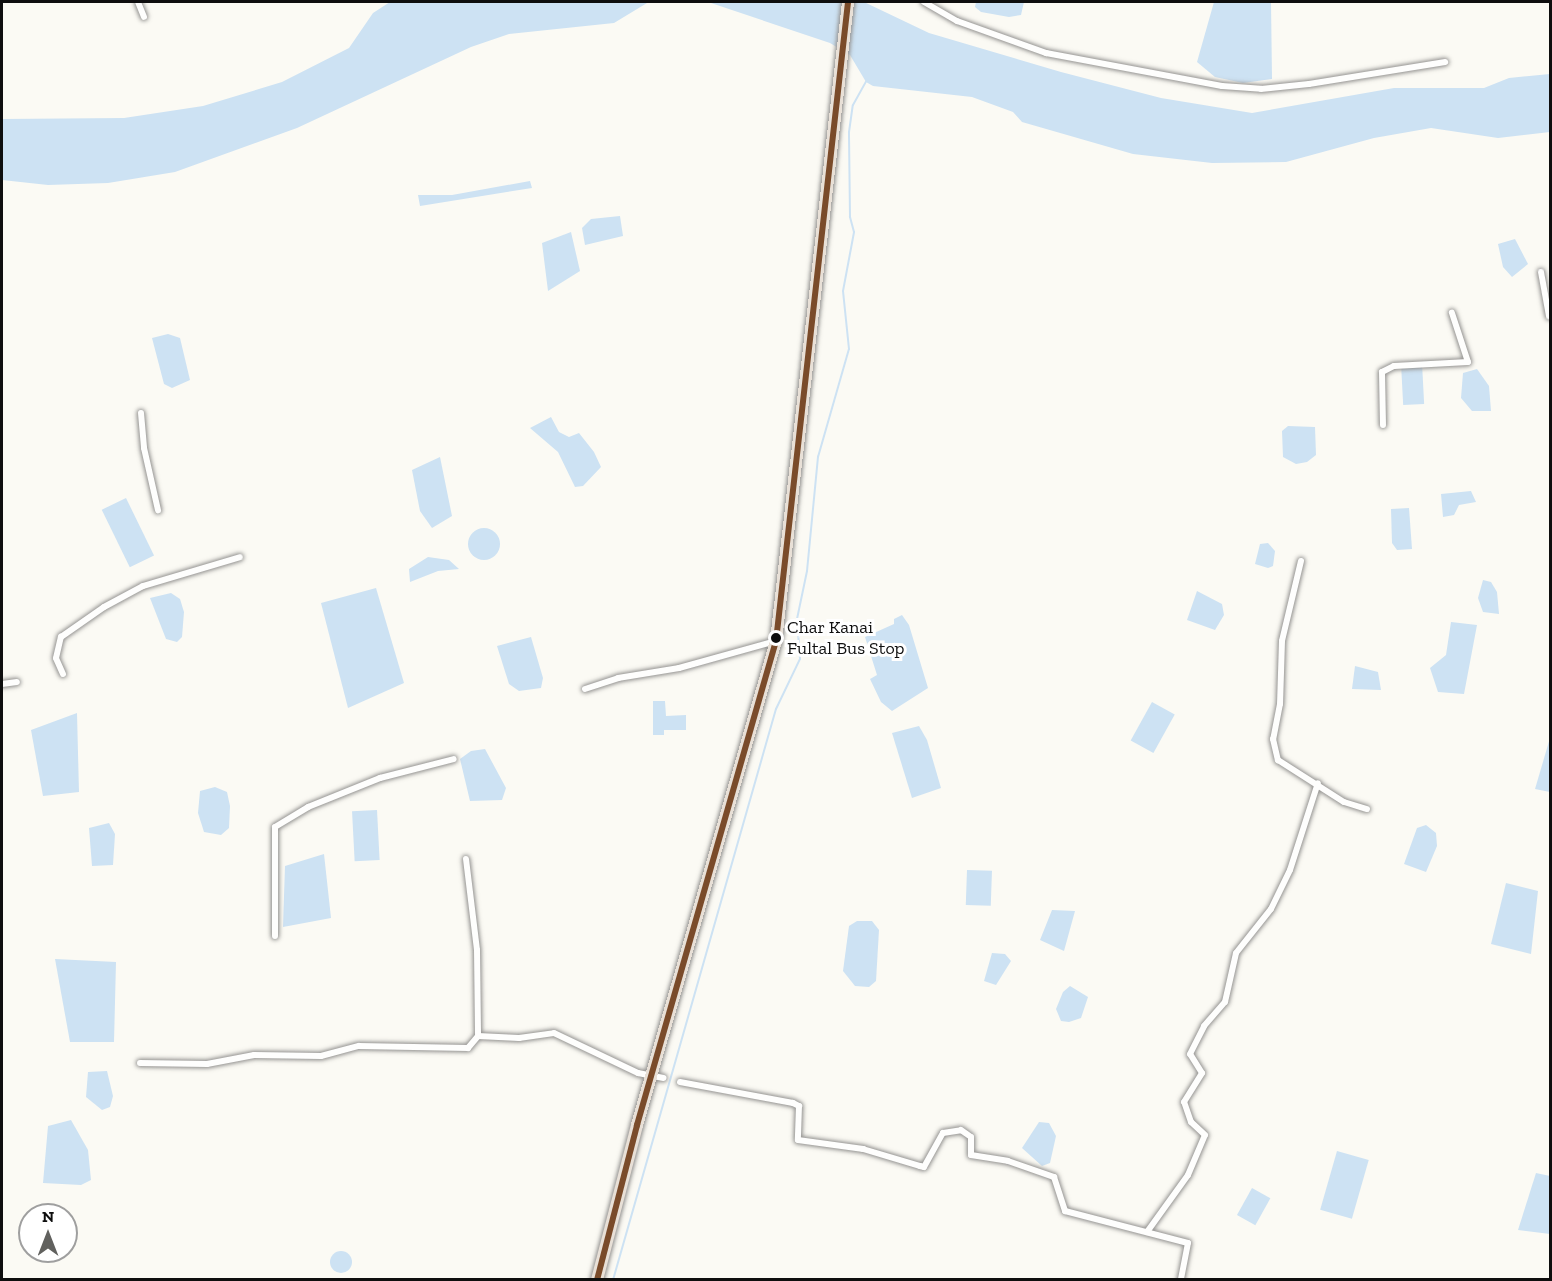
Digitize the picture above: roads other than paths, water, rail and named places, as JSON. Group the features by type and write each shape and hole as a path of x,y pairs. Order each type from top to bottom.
{"highway":[{"path":"597,1280 658,1078 776,641 834,110 843,56 848,2"}],"street":[{"path":"138,2 144,17"},
{"path":"924,2 957,21 1046,53 1222,86 1261,89 1309,84 1445,62"},
{"path":"1541,272 1549,316"},
{"path":"1383,425 1382,372 1394,366 1467,362 1452,313"},
{"path":"141,413 145,457 158,510"},
{"path":"63,674 56,658 61,637 104,607 143,586 240,557"},
{"path":"1301,561 1282,640 1280,704 1273,739 1278,760 1318,783 1344,802 1367,809"},
{"path":"585,689 618,678 679,668 776,641"},
{"path":"2,684 16,682"},
{"path":"275,936 275,827 308,807 380,778 454,759"},
{"path":"1147,1232 1188,1175 1205,1135 1191,1122 1184,1102 1202,1073 1190,1054 1204,1026 1226,1002 1236,953 1271,909 1290,870 1318,783"},
{"path":"140,1063 207,1064 254,1055 321,1056 359,1046 468,1048 478,1036 477,950 466,859"},
{"path":"478,1036 519,1038 554,1033 658,1078"},
{"path":"680,1082 793,1103 799,1106 798,1140 863,1149 920,1166 928,1161 943,1133 961,1130 971,1137 970,1155 1008,1161 1054,1177 1065,1211 1188,1243 1182,1280"}],"water":[{"path":"390,2 681,2 647,3 614,23 509,34 471,47 297,128 175,172 108,183 48,185 2,180 2,119 124,118 203,106 282,82 349,48 373,13"},
{"path":"708,2 864,2 929,33 1061,72 1161,98 1252,113 1394,88 1484,88 1509,78 1550,74 1550,132 1498,138 1431,128 1374,138 1286,162 1212,163 1133,154 1022,122 1013,112 972,97 873,86 866,82 850,55 830,43"},
{"path":"976,2 1024,2 1021,15 1009,17 981,12 975,7"},
{"path":"1214,2 1271,2 1272,79 1243,83 1215,77 1197,62"},
{"path":"530,181 532,188 420,206 418,195 452,195"},
{"path":"620,216 623,236 585,245 582,228 591,219"},
{"path":"571,232 580,271 548,291 542,243"},
{"path":"1515,239 1528,264 1512,277 1503,267 1498,244"},
{"path":"168,334 180,338 190,380 172,388 164,384 152,338"},
{"path":"1422,363 1424,404 1403,405 1401,364"},
{"path":"1477,369 1489,386 1491,411 1472,411 1461,398 1463,373"},
{"path":"551,417 559,432 569,437 579,433 594,452 601,467 583,486 575,487 558,452 530,428"},
{"path":"1288,426 1315,427 1316,455 1307,462 1296,464 1283,457 1282,431"},
{"path":"440,457 452,516 432,528 420,511 412,470"},
{"path":"1471,491 1476,502 1459,505 1454,515 1443,517 1441,494"},
{"path":"126,498 154,556 130,567 102,510"},
{"path":"1409,508 1412,549 1397,550 1392,543 1391,509"},
{"path":"484,528 495,533 500,544 495,555 484,560 473,555 468,544 473,533"},
{"path":"1268,543 1275,551 1273,566 1268,568 1255,564 1260,544"},
{"path":"428,557 449,560 459,569 438,571 410,582 409,569"},
{"path":"1483,580 1491,582 1497,592 1499,614 1483,612 1478,598"},
{"path":"376,588 404,683 348,708 321,603"},
{"path":"1197,591 1222,604 1224,615 1215,630 1187,620"},
{"path":"171,593 180,599 184,612 182,637 177,642 166,639 150,598"},
{"path":"902,615 909,625 928,688 892,711 881,702 870,679 877,675 865,637 894,624 894,619"},
{"path":"1451,622 1477,625 1464,694 1438,692 1430,668 1446,655"},
{"path":"531,637 543,678 541,688 519,691 509,684 497,646"},
{"path":"1355,666 1378,672 1381,690 1352,689"},
{"path":"653,701 665,701 666,716 686,715 686,730 664,730 664,735 653,735"},
{"path":"1152,702 1175,715 1153,753 1131,740"},
{"path":"77,713 79,792 43,796 31,730"},
{"path":"919,726 927,740 941,788 912,798 892,733"},
{"path":"1550,738 1550,792 1535,789"},
{"path":"485,749 506,788 502,800 470,801 460,759 471,751"},
{"path":"215,787 227,792 230,806 229,828 221,835 204,832 198,813 200,791"},
{"path":"377,810 380,860 355,861 352,811"},
{"path":"109,823 115,834 113,865 92,866 89,828"},
{"path":"1426,825 1436,833 1437,846 1426,872 1404,864 1417,828"},
{"path":"324,854 331,918 283,927 285,866"},
{"path":"967,870 992,871 991,906 966,905"},
{"path":"1506,883 1538,891 1531,954 1491,944"},
{"path":"1052,910 1075,911 1064,951 1040,940"},
{"path":"857,921 872,921 879,930 876,981 869,987 855,986 843,971 849,926"},
{"path":"992,953 1005,954 1011,961 996,985 984,981"},
{"path":"55,959 116,962 114,1042 70,1042"},
{"path":"1070,986 1088,997 1081,1018 1069,1022 1061,1021 1056,1009 1063,992"},
{"path":"107,1071 113,1096 110,1107 102,1110 86,1097 88,1072"},
{"path":"71,1120 88,1150 91,1180 81,1185 43,1183 48,1126"},
{"path":"1039,1122 1049,1123 1056,1136 1050,1163 1042,1166 1022,1148"},
{"path":"1337,1151 1369,1160 1352,1219 1320,1210"},
{"path":"1536,1173 1550,1176 1550,1234 1518,1230"},
{"path":"1252,1188 1270,1198 1255,1225 1237,1215"},
{"path":"341,1251 349,1254 352,1262 349,1270 341,1273 333,1270 330,1262 333,1254"}],"waterway":[{"path":"613,1280 776,709 800,659 797,619 807,571 818,457 849,349 843,291 854,232 850,217 849,132 853,105 867,80"}],"place":[{"name":"Char Kanai Fultal Bus Stop","path":"776,638"}]}
